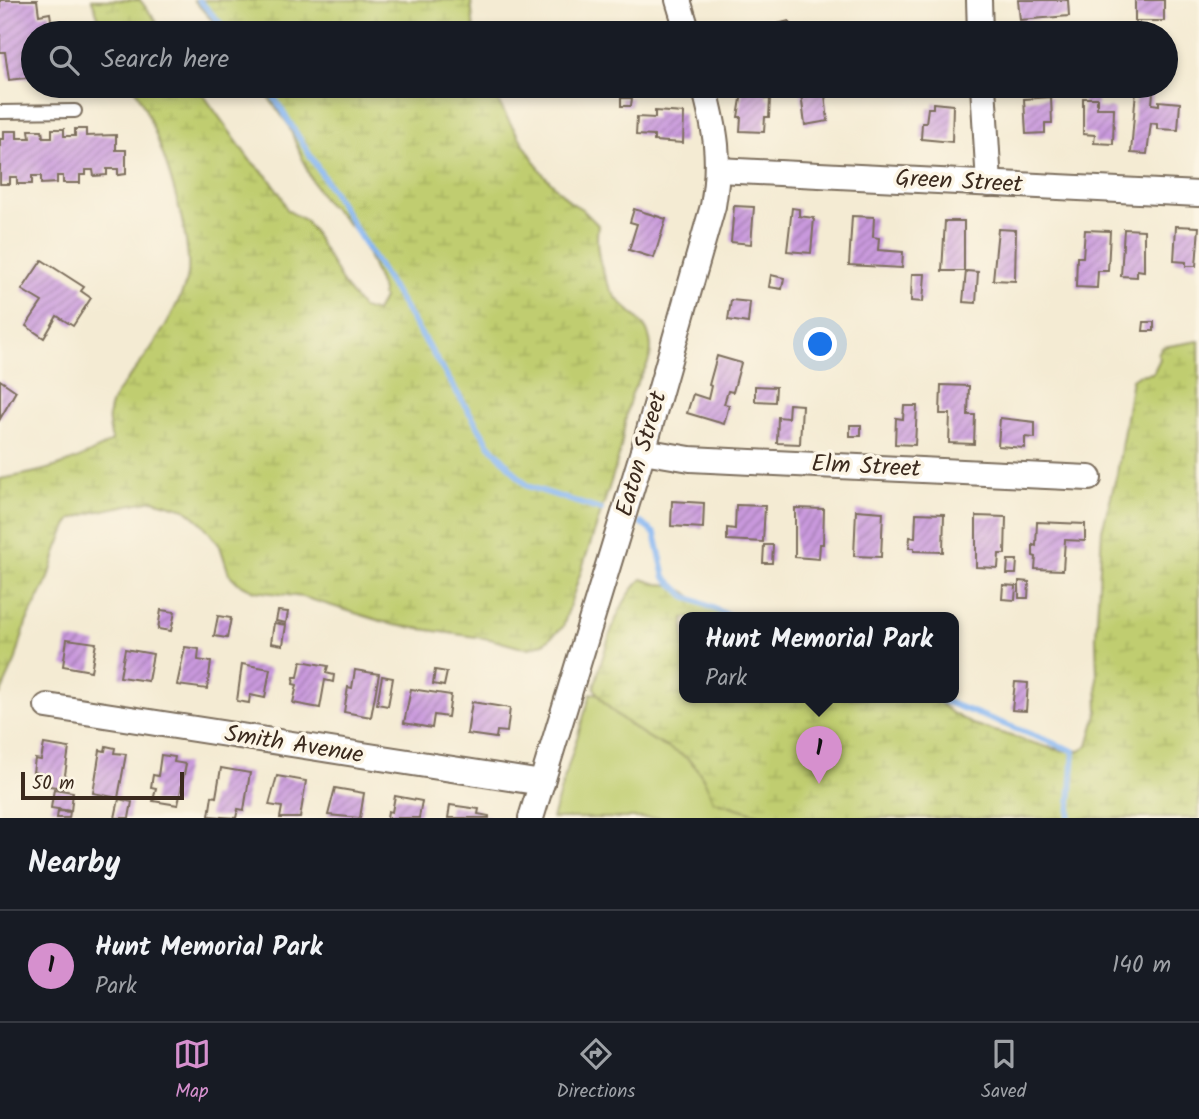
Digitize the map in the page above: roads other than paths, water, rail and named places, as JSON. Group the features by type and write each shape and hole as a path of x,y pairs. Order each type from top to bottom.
{"street":[{"path":"678,0 684,21"},
{"path":"979,0 980,21"},
{"name":"Eaton Street","path":"531,818 643,451 713,206 718,170 717,140 707,98"},
{"path":"985,98 989,184"},
{"name":"Green Street","path":"718,170 1199,194"},
{"name":"Elm Street","path":"643,451 690,459 1089,478"},
{"name":"Smith Avenue","path":"47,706 542,783"}],"lane":[{"path":"0,112 75,111"}],"waterway":[{"path":"199,0 218,21"},
{"path":"274,98 489,444 527,486 601,510"},
{"path":"641,523 655,534 665,577 685,596 721,612"},
{"path":"949,703 1074,751 1069,818"}],"place":[{"name":"Hunt Memorial Park","path":"819,784"}]}
